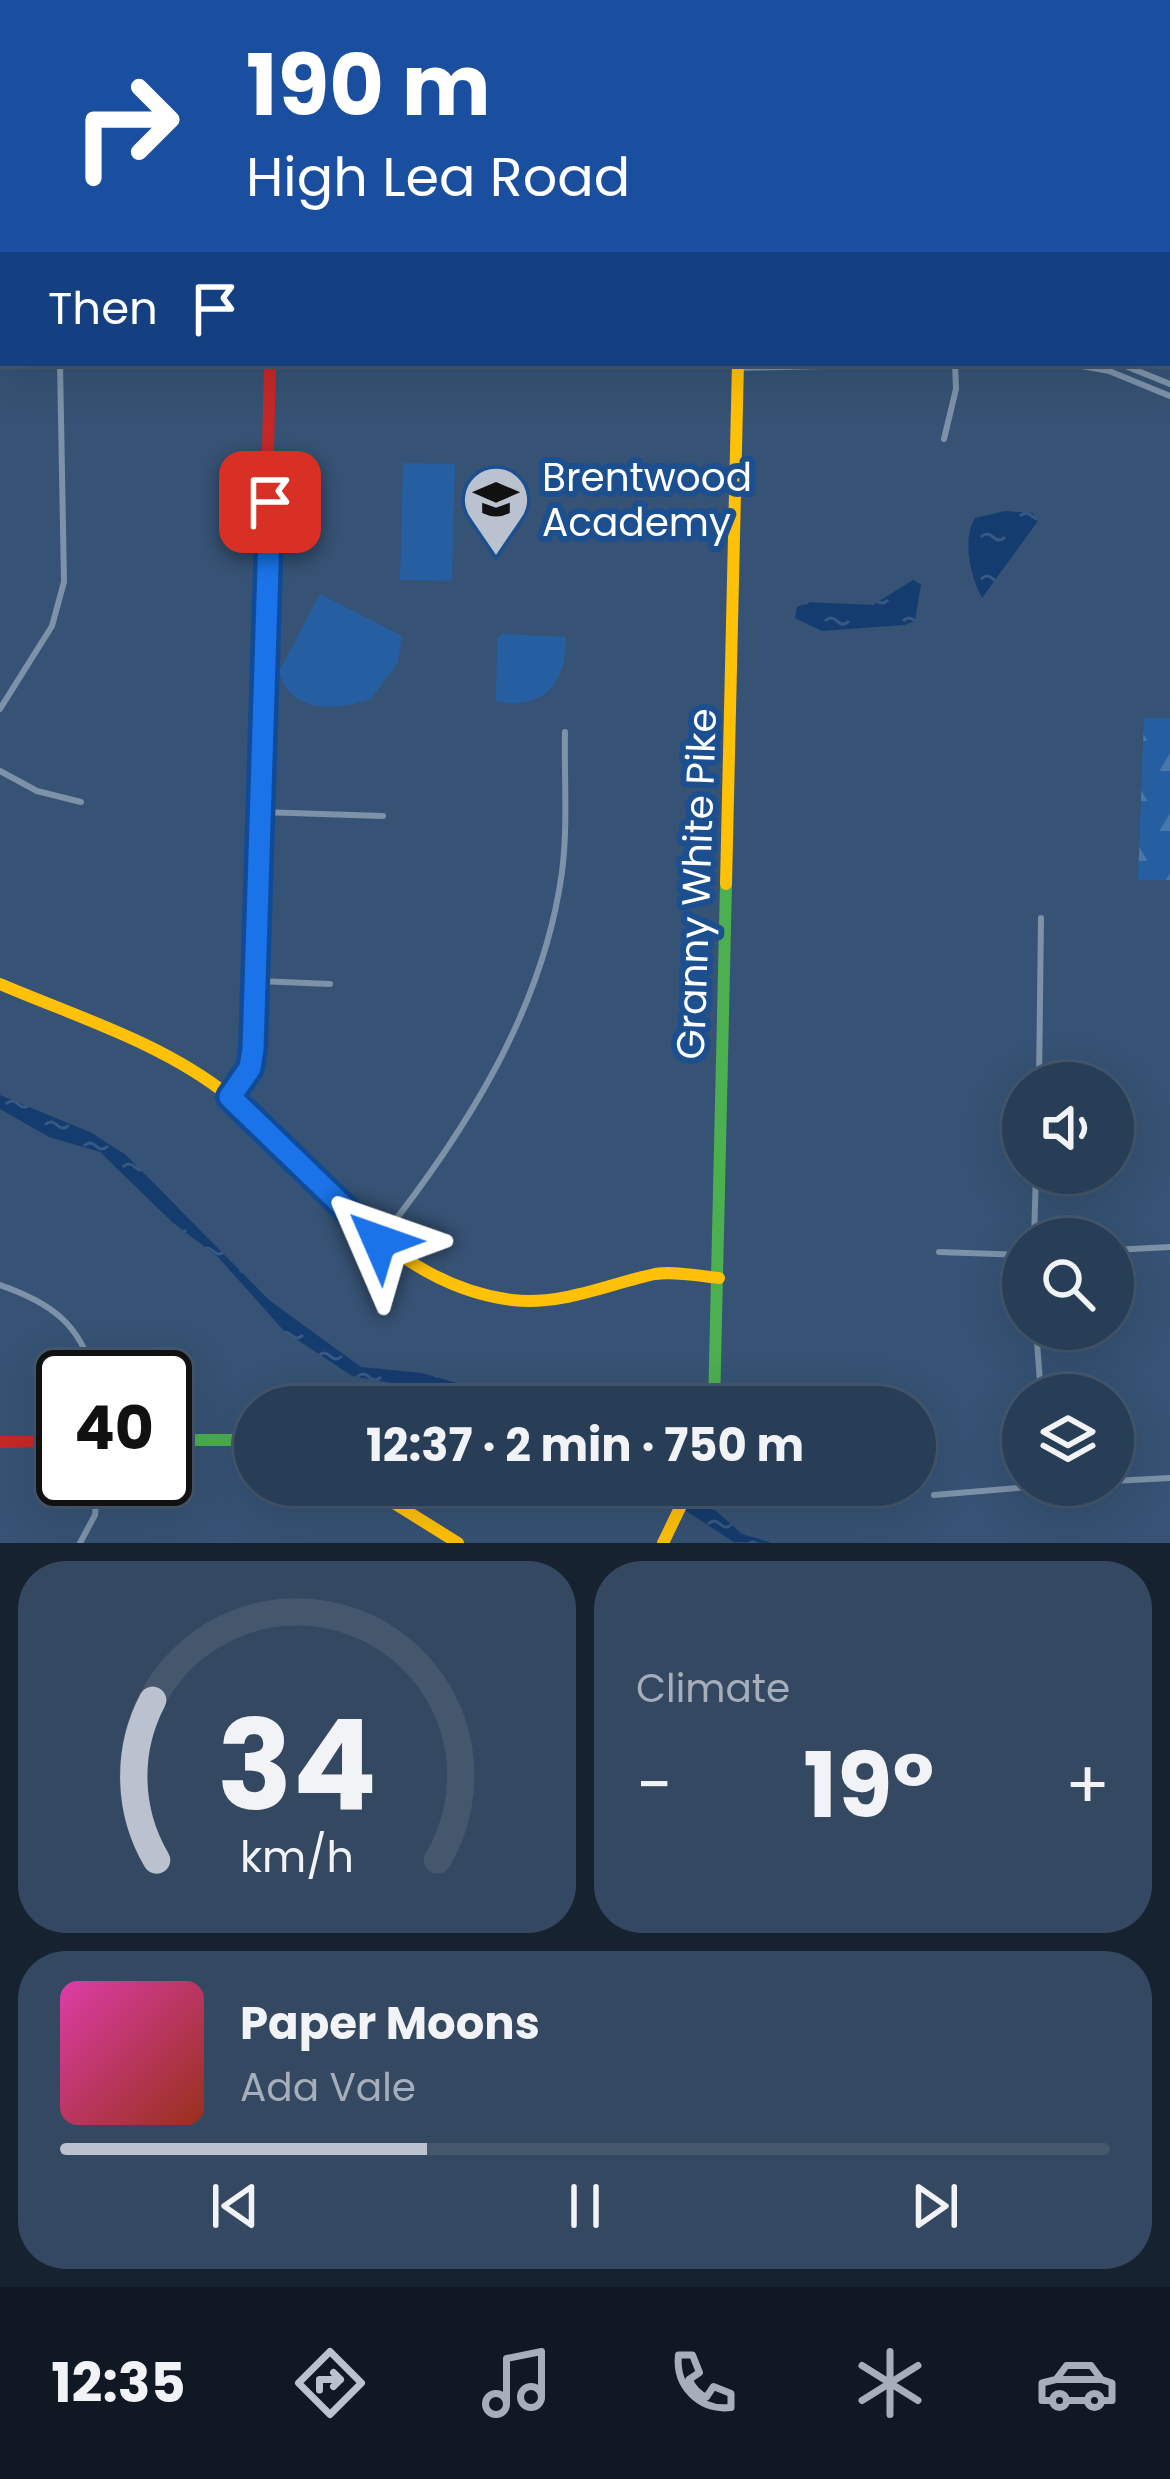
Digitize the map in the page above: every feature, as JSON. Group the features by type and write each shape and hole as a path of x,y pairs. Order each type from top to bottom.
{"street":[{"path":"0,709 52,626 64,582 60,366"},
{"path":"230,1097 250,1068 270,366"},
{"name":"Granny White Pike","path":"715,1386 739,366"},
{"path":"944,439 946,412 956,389 956,366"},
{"path":"1100,366 1170,396"},
{"path":"1125,366 1170,384"},
{"path":"379,1241 470,1120 542,962 563,864 565,732"},
{"path":"0,771 37,791 81,802"},
{"path":"260,812 383,816"},
{"path":"1039,1062 1041,918"},
{"path":"254,981 330,984"},
{"path":"0,984 176,1060 230,1097 379,1241 450,1285 514,1300 563,1298 661,1273 719,1278"},
{"path":"1134,1249 1170,1247"},
{"path":"939,1252 1002,1254"},
{"path":"0,1285 53,1306 74,1330 83,1350"},
{"path":"192,1440 234,1440"},
{"path":"0,1442 36,1441"},
{"path":"1134,1480 1170,1478"},
{"path":"936,1495 1002,1489"},
{"path":"80,1543 96,1506"},
{"path":"394,1506 436,1537 458,1543"},
{"path":"664,1543 680,1506"}],"green space":[{"path":"403,463 455,464 452,581 400,580"},
{"path":"320,594 402,636 398,663 371,699 316,706 284,685 279,671"},
{"path":"503,634 566,637 557,680 540,697 527,702 496,701 497,638"},
{"path":"1144,718 1170,718 1170,880 1138,880"}],"water":[{"path":"1005,511 1033,513 1038,521 982,598 969,558 971,527 975,518"},
{"path":"913,580 921,584 915,621 904,625 822,631 795,618 797,607 808,602 873,605"},
{"path":"0,1095 92,1133 126,1155 269,1300 361,1367 422,1373 468,1386 409,1386 352,1376 284,1331 218,1257 172,1222 100,1152 49,1137 0,1109"},
{"path":"678,1506 715,1510 742,1534 772,1543 734,1542"}],"traffic: fast":[{"path":"714,1386 726,884"},
{"path":"192,1440 234,1440"}],"traffic: slow":[{"path":"726,884 738,366"},
{"path":"0,984 119,1032 203,1077 262,1125 391,1248 467,1290 531,1301 567,1297 655,1274 719,1278"},
{"path":"399,1506 458,1543"},
{"path":"663,1543 681,1506"}],"traffic: jam":[{"path":"230,1097 250,1068 255,1017 270,366"},
{"path":"0,1442 36,1441"}],"place":[{"name":"Brentwood Academy","path":"496,558"}],"route":[{"path":"270,502 253,1049 250,1068 230,1097 379,1241"}]}
